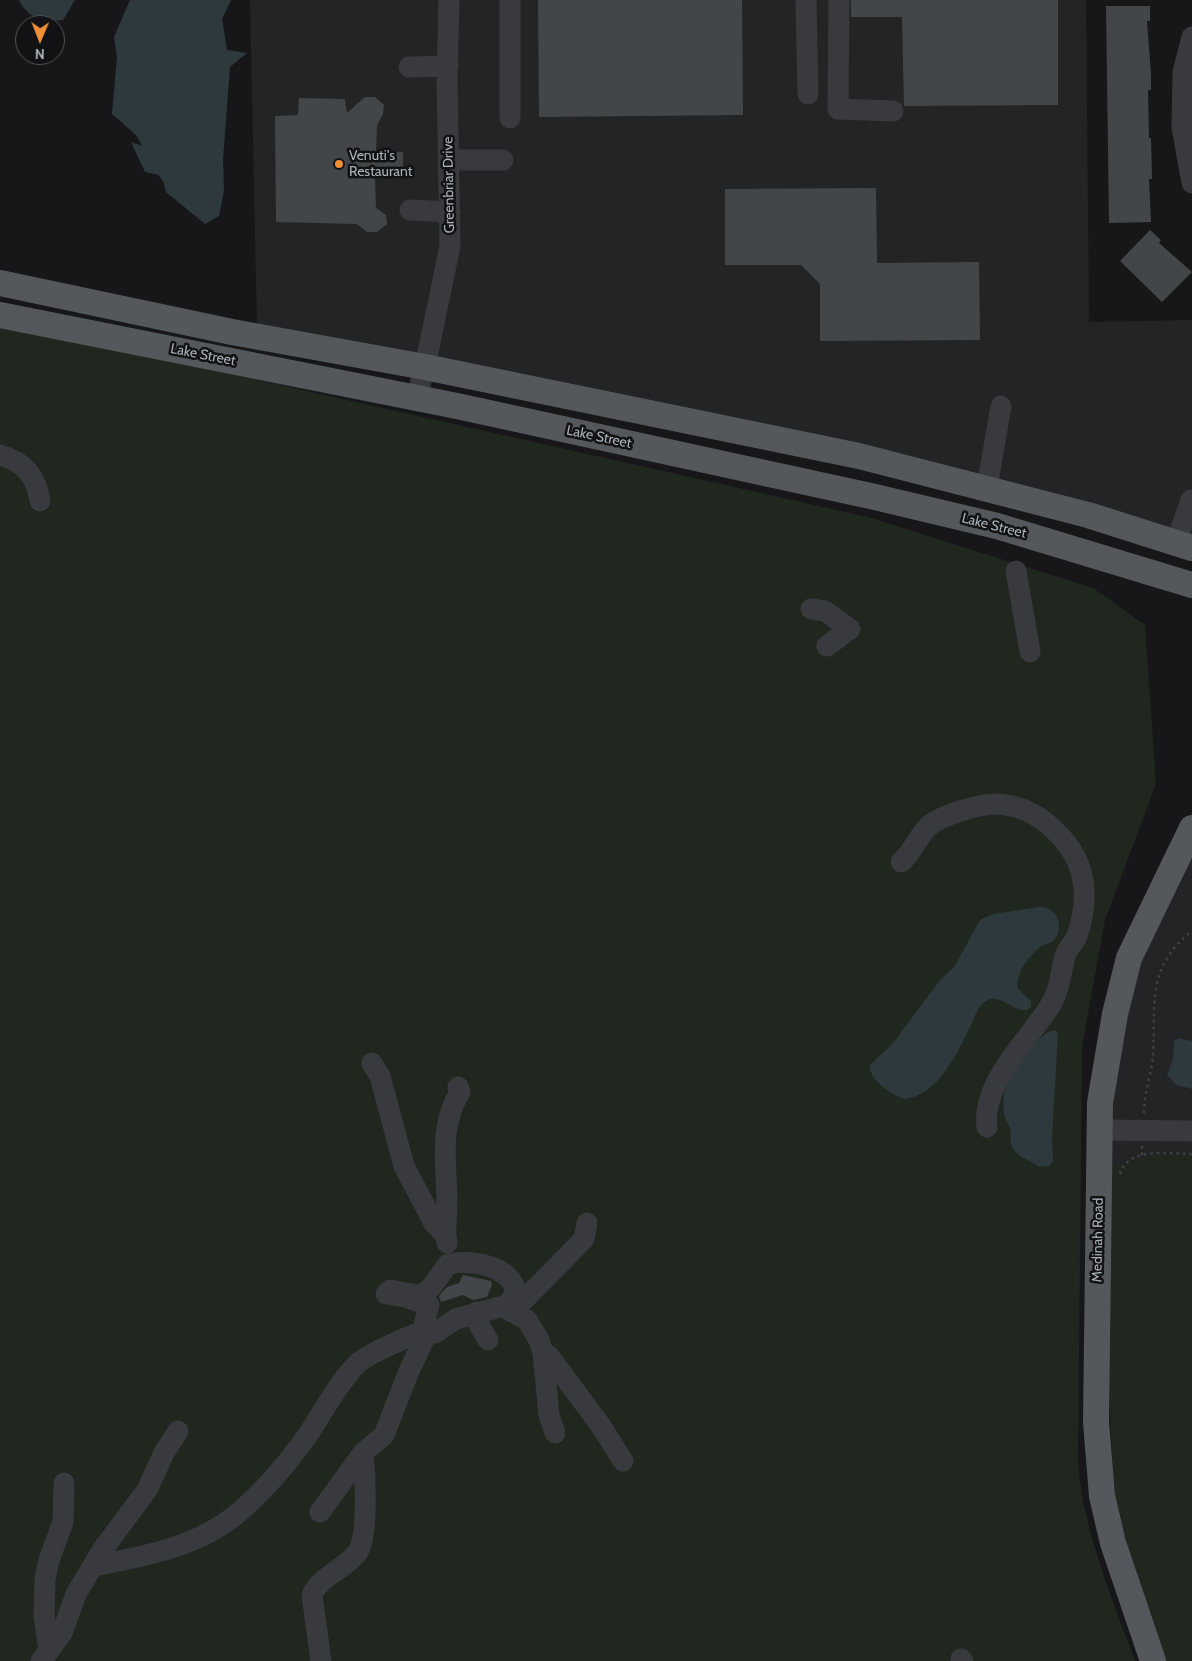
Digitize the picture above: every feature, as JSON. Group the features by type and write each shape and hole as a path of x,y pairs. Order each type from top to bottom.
{"main road":[{"name":"Lake Street","path":"0,283 232,332 425,367 859,456 1088,514 1184,546"},
{"name":"Lake Street","path":"0,314 416,399 950,514 1068,546 1192,585"},
{"name":"Medinah Road","path":"1153,1661 1113,1543 1102,1496 1096,1422 1102,1085 1129,958 1192,828"}],"street":[{"name":"Greenbriar Drive","path":"416,399 425,367 450,246 449,0"},
{"path":"510,0 510,118"},
{"path":"806,0 808,94"},
{"path":"839,0 838,109 893,111"},
{"path":"1192,36 1183,72 1182,127 1192,183"},
{"path":"410,67 448,66"},
{"path":"449,160 503,160"},
{"path":"410,210 450,212"},
{"path":"987,488 1001,406"},
{"path":"0,455 10,458 29,470 34,479 40,501"},
{"path":"1184,546 1191,500"},
{"path":"1016,571 1030,652"},
{"path":"811,609 825,611 850,629 827,646"},
{"path":"901,862 929,826 962,812 995,804 1026,810 1041,818 1071,849 1081,867 1083,916 1076,939 1066,954 1061,982 1048,1009 1025,1037 992,1094 986,1111 987,1127"},
{"path":"372,1063 380,1076 404,1166 431,1217 445,1235"},
{"path":"452,1263 445,1235 447,1205 444,1156 446,1128 450,1112 460,1092 458,1087"},
{"path":"1100,1130 1192,1131"},
{"path":"508,1309 584,1240 587,1232 587,1223"},
{"path":"428,1331 424,1324 429,1305 405,1297 386,1294 390,1290 396,1290 422,1296 433,1285 448,1264 483,1264 494,1267 515,1287 516,1293 508,1309"},
{"path":"94,1566 176,1547 225,1522 239,1512 274,1477 303,1442 336,1390 358,1363 378,1351 428,1331 435,1333 456,1319 476,1312 508,1309 527,1320 539,1340 543,1354 549,1415 555,1433"},
{"path":"476,1312 475,1318 488,1340"},
{"path":"320,1512 363,1452 384,1435 409,1371 428,1331"},
{"path":"543,1354 552,1361 580,1401 601,1426 623,1460"},
{"path":"45,1656 62,1633 76,1594 114,1532 147,1490 164,1453 178,1431"},
{"path":"322,1661 312,1595 321,1581 341,1568 357,1553 363,1543 365,1486 363,1452"},
{"path":"45,1656 45,1579 49,1560 63,1522 64,1483"}],"path":[{"path":"1142,1155 1144,1093 1152,1060 1154,996 1157,978 1167,958 1192,932"},
{"path":"1119,1179 1122,1168 1128,1160 1142,1155 1192,1154"}],"shaded area":[{"path":"19,0 75,0 65,17 65,15 32,15"},
{"path":"130,0 231,0 222,19 227,50 247,53 230,67 223,159 224,191 219,216 205,224 166,192 163,181 158,175 145,172 131,142 142,146 136,135 112,114 117,57 114,37"},
{"path":"250,0 444,0 445,244 421,359 257,328"},
{"path":"455,0 1086,0 1089,322 1192,320 1192,544 430,362 456,248"},
{"path":"0,322 868,517 1093,588 1145,625 1156,784 1105,920 1082,1047 1078,1463 1081,1489 1092,1539 1135,1661 0,1661"},
{"path":"1192,849 1192,1158 1107,1167 1108,1106 1136,965"},
{"path":"1040,907 1051,910 1055,914 1058,919 1059,930 1053,941 1042,946 1033,954 1024,965 1018,978 1018,989 1031,1001 1031,1007 1027,1010 1022,1010 998,999 988,1000 977,1011 960,1048 945,1071 927,1090 916,1096 904,1099 882,1086 873,1076 870,1065 893,1043 940,980 954,967 980,920 993,914"},
{"path":"1055,1030 1058,1033 1052,1137 1053,1161 1049,1166 1039,1167 1014,1151 1010,1128 1003,1108 1004,1098 1009,1080 1019,1063 1042,1036"},
{"path":"1179,1038 1192,1041 1192,1089 1176,1085 1167,1075 1173,1060 1174,1041"},
{"path":"1157,1154 1192,1154 1192,1661 1164,1661 1114,1506 1100,1169"}],"building":[{"path":"538,0 742,0 743,115 539,117"},
{"path":"851,0 1058,0 1058,105 904,106 902,17 851,17"},
{"path":"1106,6 1150,6 1150,21 1147,21 1151,75 1151,90 1148,90 1152,179 1149,179 1151,222 1109,223"},
{"name":"Venuti's Restaurant","path":"365,97 375,97 384,105 383,114 377,125 376,151 403,152 403,176 375,178 376,208 386,215 387,224 377,232 367,232 357,224 276,222 275,116 298,115 299,98 345,99 347,113"},
{"path":"876,188 877,263 979,262 980,340 820,341 820,284 801,265 725,265 725,189"},
{"path":"1150,230 1161,240 1159,243 1192,272 1162,302 1120,261"},
{"path":"463,1275 491,1281 492,1285 487,1297 473,1300 463,1295 441,1302 439,1296 447,1287 459,1283"}],"place":[{"name":"Venuti's Restaurant","path":"339,164"}]}
